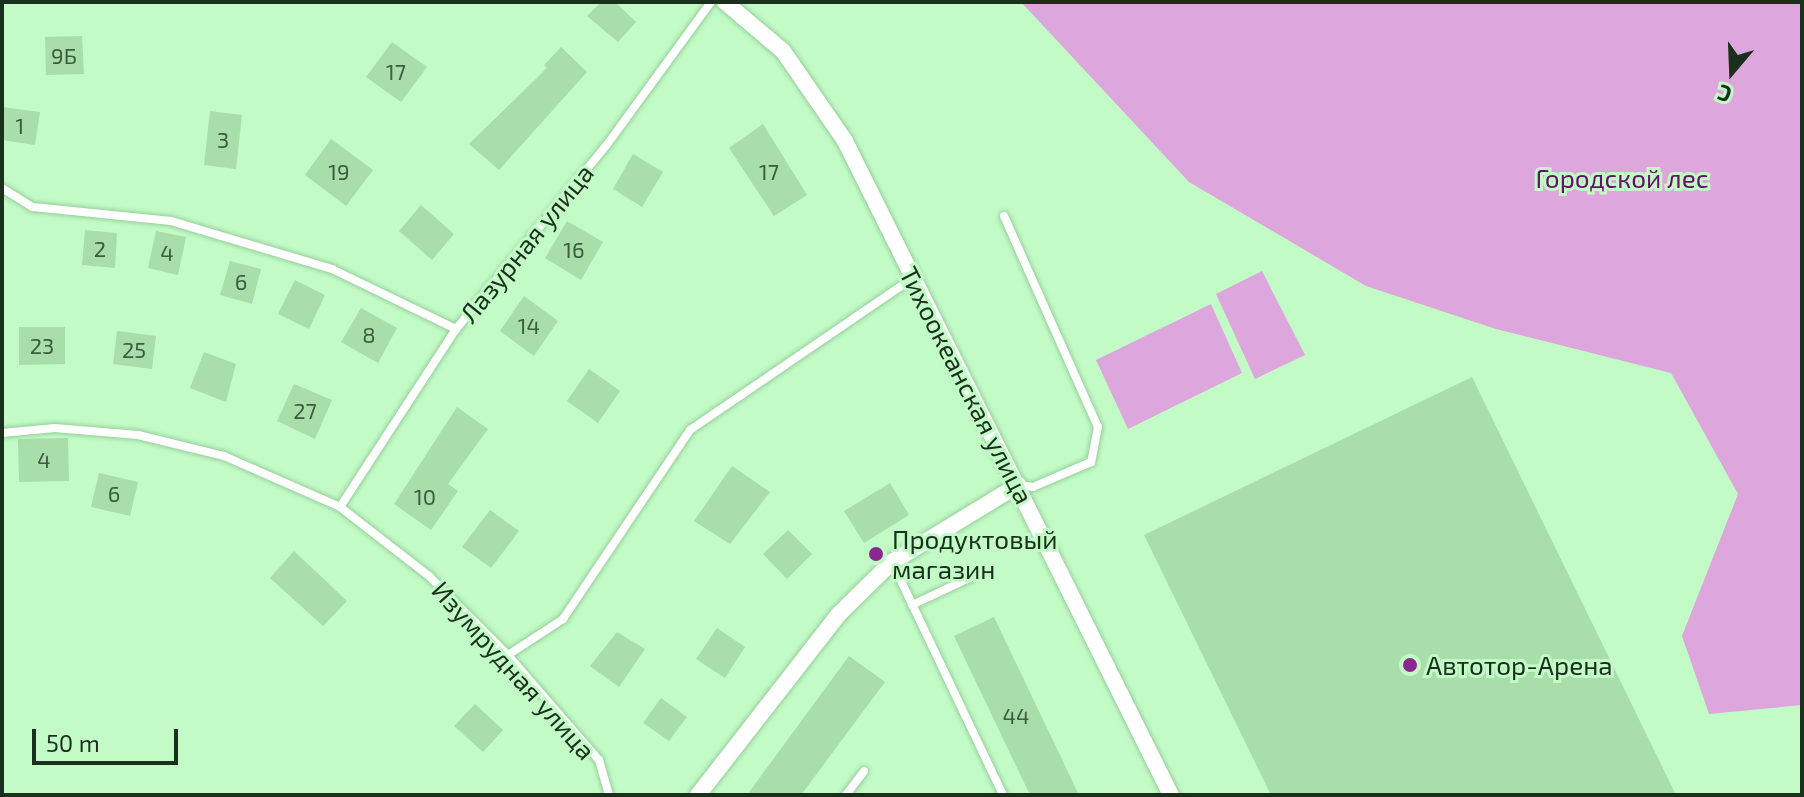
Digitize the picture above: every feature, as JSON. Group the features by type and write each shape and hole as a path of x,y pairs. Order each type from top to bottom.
{"street":[{"name":"Тихоокеанская улица","path":"725,2 783,51 845,141 1171,795"},
{"path":"698,795 839,614 892,562 1018,485"}],"lane":[{"name":"Лазурная улица","path":"2,188 33,207 171,221 332,269 456,329 606,146 711,2"},
{"path":"1004,216 1098,427 1091,462 1033,487 1018,485"},
{"path":"508,655 563,619 690,430 914,278"},
{"path":"340,507 456,329"},
{"name":"Изумрудная улица","path":"2,433 55,428 138,435 224,456 340,507 429,576 508,655 599,760 609,795"},
{"path":"892,562 1003,795"},
{"path":"912,605 982,572"},
{"path":"846,795 864,771"}],"green space":[{"name":"Городской лес","path":"1021,2 1802,2 1802,705 1709,714 1682,636 1738,494 1671,373 1496,329 1366,286 1189,182"},
{"path":"1262,271 1305,355 1255,379 1216,294"},
{"path":"1211,304 1242,373 1128,429 1096,360"}],"building":[{"path":"601,2 615,2 636,22 618,42 587,16"},
{"path":"82,36 84,74 46,75 45,37"},
{"path":"392,42 427,67 401,102 366,77"},
{"path":"561,47 587,72 499,170 469,144 547,68 544,65"},
{"path":"2,107 40,112 35,145 2,140"},
{"path":"210,111 242,115 236,169 204,165"},
{"path":"763,124 807,195 774,216 729,148"},
{"path":"331,139 373,170 346,206 305,175"},
{"path":"633,154 663,172 642,207 613,189"},
{"path":"421,205 454,234 432,260 399,231"},
{"path":"567,221 603,242 581,280 545,258"},
{"path":"85,230 117,233 115,268 82,265"},
{"path":"156,231 186,237 178,275 148,268"},
{"path":"230,261 261,269 252,304 220,295"},
{"path":"295,280 325,295 309,329 278,314"},
{"path":"524,296 558,321 534,356 500,331"},
{"path":"361,308 397,328 378,363 341,342"},
{"path":"19,327 65,327 65,364 19,365"},
{"path":"117,331 156,336 152,369 113,364"},
{"path":"204,352 236,364 226,402 190,388"},
{"path":"589,369 620,391 598,423 567,401"},
{"name":"Автотор-Арена","path":"1472,377 1676,795 1271,795 1144,535"},
{"path":"294,384 332,400 315,439 277,421"},
{"path":"457,407 488,429 448,484 458,491 431,530 394,504"},
{"path":"68,438 69,481 19,482 18,439"},
{"path":"732,466 770,492 730,544 694,521"},
{"path":"99,473 138,482 130,516 91,507"},
{"path":"890,483 909,515 864,543 844,511"},
{"path":"490,510 519,531 491,568 462,547"},
{"path":"788,530 812,554 787,579 763,554"},
{"path":"294,551 347,601 323,626 270,578"},
{"path":"994,617 1079,795 1030,795 954,636"},
{"path":"717,628 745,647 725,678 696,659"},
{"path":"617,632 645,649 619,687 590,666"},
{"path":"849,656 885,682 801,795 747,795"},
{"path":"661,698 687,717 669,741 643,723"},
{"path":"475,704 503,730 483,752 454,726"}],"place":[{"name":"Продуктовый магазин","path":"876,554"},
{"name":"Автотор-Арена","path":"1410,665"}]}
